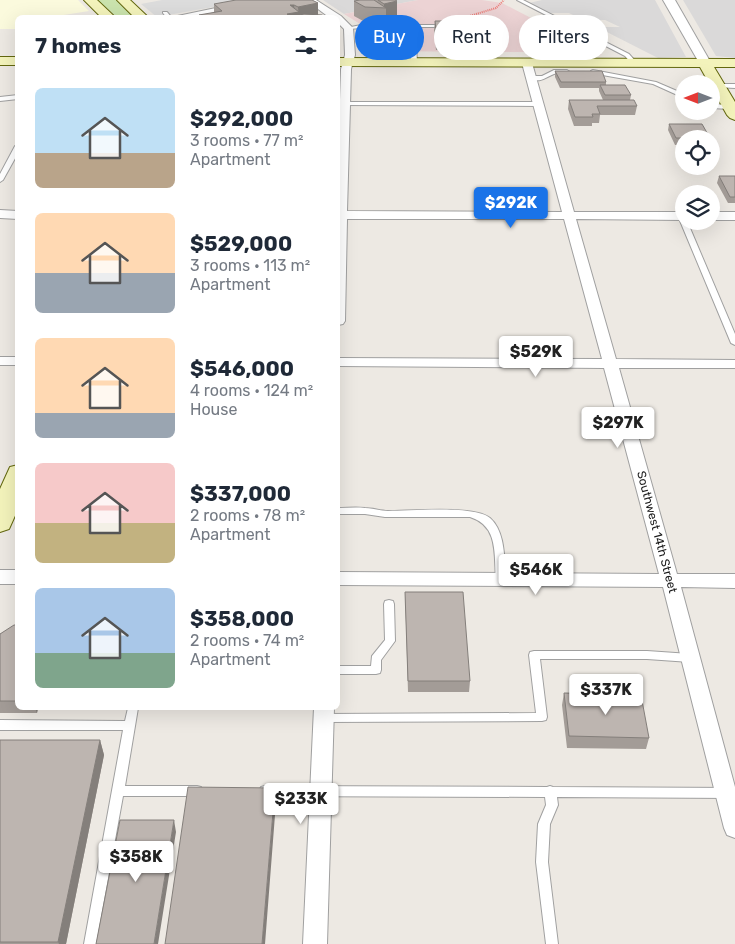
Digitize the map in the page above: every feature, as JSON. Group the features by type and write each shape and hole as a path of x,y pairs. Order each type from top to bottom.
{"main road":[{"path":"90,0 107,15"},
{"path":"123,0 140,15"},
{"path":"0,61 15,62"},
{"path":"343,62 414,62 529,71 558,67 634,63 735,63"},
{"path":"705,63 712,75"},
{"path":"720,90 732,111"},
{"path":"0,524 15,487"}],"street":[{"path":"174,15 240,2 268,0"},
{"path":"310,0 332,15"},
{"path":"669,0 705,63"},
{"path":"340,21 348,28 343,62 346,69 340,196"},
{"name":"Southwest 14th Street","path":"529,71 690,658 730,793 735,828"},
{"path":"0,214 15,214"},
{"path":"340,215 675,216"},
{"path":"720,216 735,216"},
{"path":"0,361 15,361"},
{"path":"340,362 735,364"},
{"path":"0,577 15,577"},
{"path":"340,579 735,581"},
{"path":"315,944 323,713"}],"lane":[{"path":"519,0 627,55 634,63"},
{"path":"348,28 355,28"},
{"path":"581,67 587,72 598,72 654,82 675,92"},
{"path":"720,86 735,86"},
{"path":"0,99 15,97"},
{"path":"345,104 538,104"},
{"path":"0,180 15,152"},
{"path":"689,230 735,343"},
{"path":"340,511 365,511 385,514 470,514 482,518 489,523 494,532 501,580"},
{"path":"340,670 376,670 376,659 390,642 389,604"},
{"path":"323,713 542,717 534,655 647,655 690,658"},
{"path":"90,944 134,710"},
{"path":"0,726 130,726"},
{"path":"253,790 730,793"},
{"path":"119,791 205,791"},
{"path":"550,791 552,805 544,824 542,862 552,944"}],"path":[{"path":"473,15 496,8 504,0"}],"shaded area":[{"path":"0,0 78,0 89,11 64,15 15,15 15,29 0,29"},
{"path":"162,0 247,1 168,15 155,15 141,4"},
{"path":"323,0 418,0 344,14"},
{"path":"418,0 482,0 502,3 525,15 519,15 519,52 509,52 509,15 434,15 434,51 424,51 424,15 355,15 355,21 344,14"},
{"path":"542,0 655,0 686,57 658,58 608,33 608,27 620,27 608,21 608,15 549,13 529,3"},
{"path":"683,0 735,0 735,58 716,56"}],"green space":[{"path":"97,0 117,0 134,15 115,15"}],"building":[{"path":"236,0 312,0 318,3 298,7 290,5 299,12 287,14 288,15 199,15 222,11 214,4"},
{"path":"374,0 386,8 365,7 354,1"},
{"path":"378,0 395,0 397,1 384,4"},
{"path":"555,71 602,71 606,82 561,82"},
{"path":"600,85 625,85 631,95 605,95"},
{"path":"569,100 634,100 637,106 597,106 600,114 592,114 593,117 575,117"},
{"path":"669,124 702,124 705,130 675,130 675,136"},
{"path":"719,176 735,176 735,197 730,197"},
{"path":"405,592 463,592 470,681 408,681"},
{"path":"15,625 15,701 0,701 0,634"},
{"path":"564,693 641,695 649,738 569,736"},
{"path":"0,740 100,740 58,942 0,942"},
{"path":"188,787 275,788 262,944 165,944"},
{"path":"120,820 174,820 154,944 96,944"}]}
